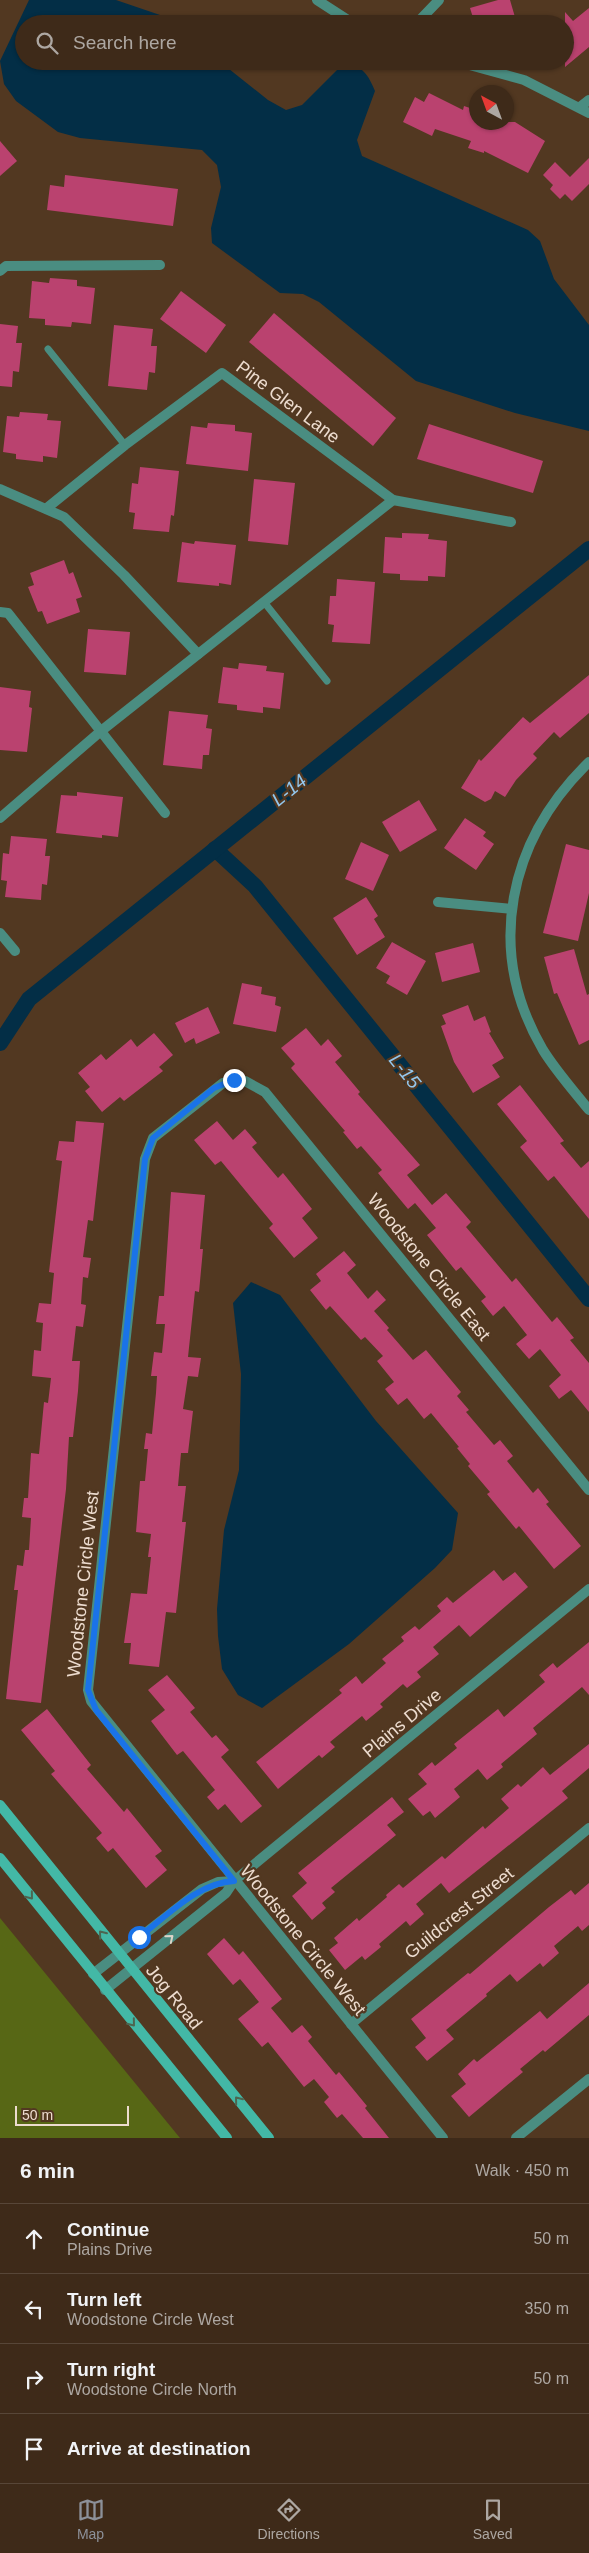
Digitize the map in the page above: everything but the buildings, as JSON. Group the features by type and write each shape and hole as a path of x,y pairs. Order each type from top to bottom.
{"main road":[{"name":"Jog Road","path":"0,1805 269,2138"},
{"path":"0,1858 92,1974 227,2138"}],"street":[{"path":"317,0 340,15"},
{"path":"425,15 439,0"},
{"path":"488,70 524,80 585,110 589,100"},
{"path":"2,265 160,265"},
{"name":"Pine Glen Lane","path":"47,508 125,445 222,373 393,500 511,522"},
{"path":"0,489 64,517 124,574 198,654"},
{"path":"0,818 101,731 393,500"},
{"path":"0,612 8,613 165,813"},
{"path":"589,762 563,789 537,827 524,856 512,909 512,959 518,990 528,1020 554,1067 589,1110"},
{"path":"438,902 512,909"},
{"path":"0,932 15,951"},
{"name":"Woodstone Circle West","path":"234,1080 214,1088 153,1138 147,1152 88,1690 96,1710 443,2138"},
{"name":"Woodstone Circle East","path":"234,1080 256,1085 265,1092 589,1490"},
{"name":"Plains Drive","path":"105,1990 226,1893 234,1881 589,1589"},
{"name":"Guildcrest Street","path":"350,2024 589,1828"},
{"name":"Plains Drive","path":"92,1974 202,1890 218,1882 234,1881"},
{"path":"516,2138 589,2078"}],"lane":[{"path":"48,349 125,445"},
{"path":"264,602 327,681"}],"green space":[{"path":"0,1918 180,2138 0,2138"}],"water":[{"path":"29,0 116,0 160,15 22,15"},
{"path":"15,29 15,70 230,70 268,100 286,110 302,105 337,70 362,70 367,75 375,91 357,140 362,156 528,230 540,241 554,279 589,325 589,431 515,413 416,381 319,302 303,294 280,293 212,243 211,228 221,187 217,165 202,150 80,138 58,132 16,101 4,84 0,61"},
{"path":"251,1282 280,1295 376,1421 458,1513 452,1550 435,1568 349,1644 262,1708 238,1695 222,1669 217,1609 224,1530 239,1470 241,1374 233,1303"}],"waterway":[{"name":"L-14","path":"0,1043 29,999 589,549"},
{"name":"L-15","path":"215,849 255,886 589,1299"}],"route":[{"path":"139,1937 202,1890 218,1882 234,1881 96,1710 88,1690 145,1159 153,1138 214,1088 222,1083 234,1080"}]}
